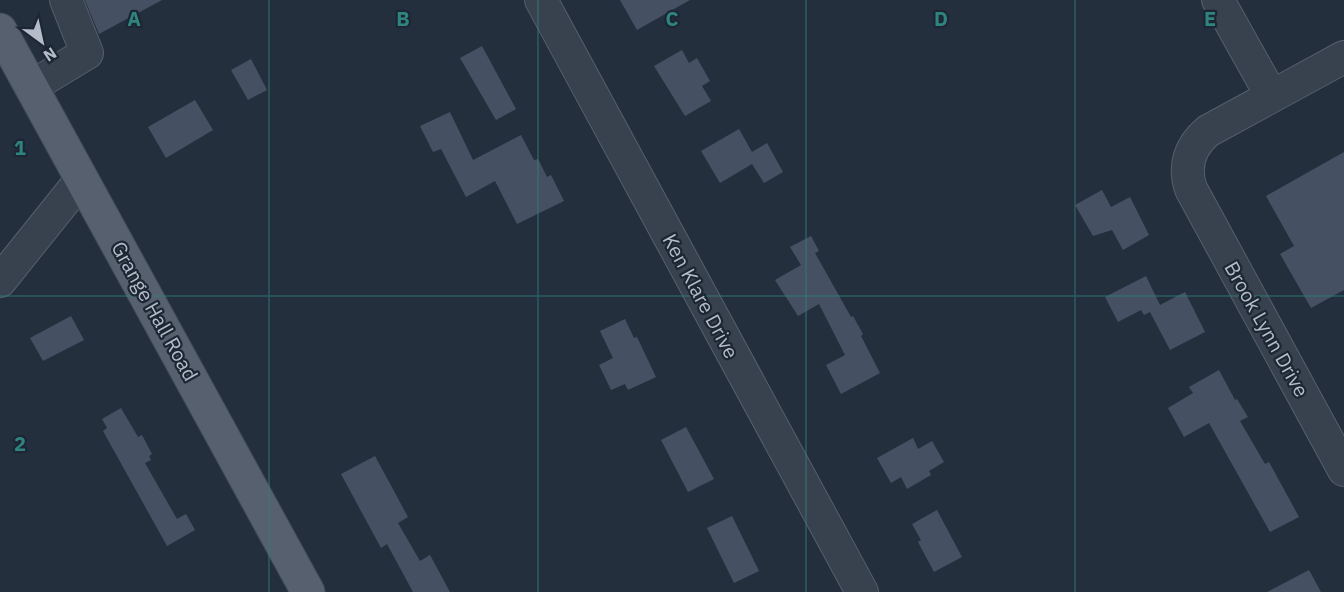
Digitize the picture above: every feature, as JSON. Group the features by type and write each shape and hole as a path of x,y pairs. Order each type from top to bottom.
{"main road":[{"name":"Grange Hall Road","path":"0,30 308,592"}],"street":[{"path":"31,87 87,53 66,0"},
{"name":"Ken Klare Drive","path":"541,0 862,592"},
{"path":"1218,0 1271,95 1344,57"},
{"name":"Brook Lynn Drive","path":"1271,95 1208,131 1192,147 1187,164 1191,189 1344,470"},
{"path":"0,280 81,180"}],"building":[{"path":"85,0 162,0 99,34"},
{"path":"620,0 690,0 637,30"},
{"path":"482,46 516,109 496,120 460,58"},
{"path":"682,50 689,63 697,58 710,81 702,86 711,101 685,116 654,66"},
{"path":"251,59 267,90 248,100 231,70"},
{"path":"195,100 213,130 166,158 148,127"},
{"path":"450,112 473,160 521,135 534,160 538,159 547,177 551,175 564,201 517,224 495,181 466,197 441,149 433,152 420,126"},
{"path":"739,129 752,152 767,143 783,172 764,183 752,164 720,183 701,151"},
{"path":"1344,152 1344,290 1311,308 1280,254 1294,246 1266,196"},
{"path":"1102,190 1111,207 1130,197 1149,235 1123,250 1112,230 1093,236 1075,205"},
{"path":"811,236 819,251 815,253 863,334 861,336 880,373 841,394 826,365 845,355 819,304 798,316 775,280 801,265 790,247"},
{"path":"1146,276 1160,305 1185,292 1205,332 1170,350 1150,312 1144,315 1141,310 1118,322 1105,297"},
{"path":"71,316 84,340 43,361 30,338"},
{"path":"625,319 634,338 637,337 656,377 628,390 625,384 611,390 599,365 613,358 600,331"},
{"path":"1219,370 1235,400 1237,399 1248,417 1240,421 1265,464 1269,462 1299,517 1270,532 1209,423 1184,437 1168,408 1193,393 1189,387"},
{"path":"121,408 138,437 142,435 152,454 149,456 151,460 145,463 177,519 186,514 195,530 167,546 103,431 107,428 102,419"},
{"path":"686,427 714,479 688,492 661,440"},
{"path":"913,438 918,449 932,441 944,462 929,471 931,475 907,489 901,477 891,483 877,458"},
{"path":"375,456 408,517 398,523 420,561 430,555 450,592 413,592 387,544 381,548 341,474"},
{"path":"937,510 962,557 934,572 918,542 921,540 912,524"},
{"path":"732,516 759,571 734,583 707,528"},
{"path":"1309,570 1321,592 1267,592"}]}
